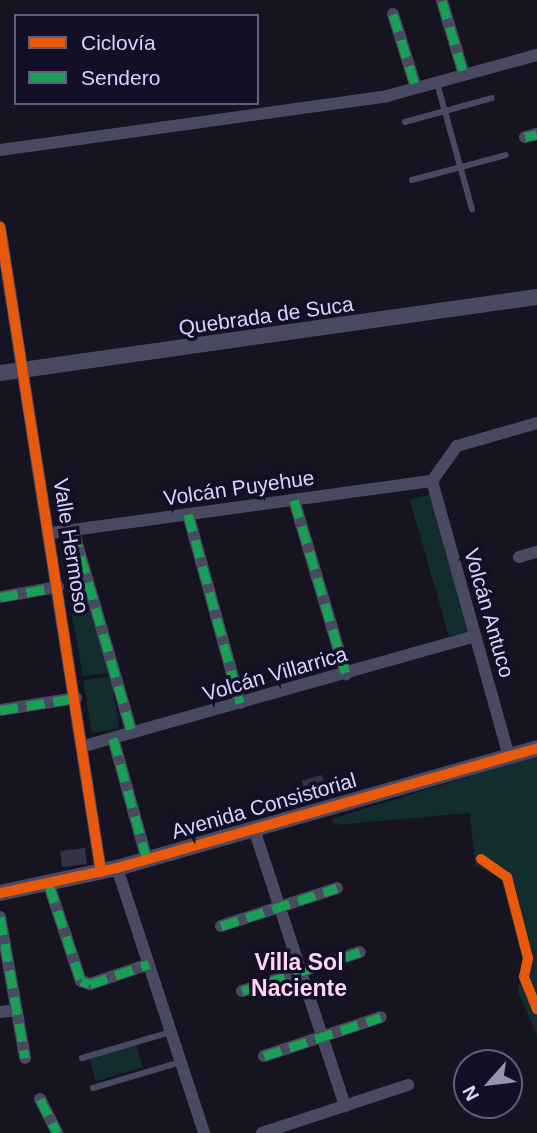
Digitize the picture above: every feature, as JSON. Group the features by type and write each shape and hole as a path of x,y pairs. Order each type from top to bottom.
{"street":[{"path":"442,1 464,75"},
{"path":"393,14 416,88"},
{"path":"0,150 416,88 537,55"},
{"name":"Valle Hermoso","path":"0,227 84,746 109,870 149,964 204,1133"},
{"name":"Quebrada de Suca","path":"0,373 537,296"},
{"path":"432,481 457,446 537,423"},
{"name":"Volcán Puyehue","path":"51,533 432,481"},
{"name":"Volcán Antuco","path":"432,481 509,756"},
{"path":"294,500 346,674"},
{"path":"188,514 240,704"},
{"name":"Valle Hermoso","path":"73,530 132,733"},
{"path":"519,557 537,552"},
{"path":"0,597 58,587"},
{"name":"Volcán Villarrica","path":"84,746 475,636"},
{"path":"0,710 76,698"},
{"path":"113,738 147,860"},
{"name":"Avenida Consistorial","path":"0,893 49,885 147,860 537,748"},
{"path":"254,829 345,1106"},
{"path":"49,885 81,981 90,984 149,964"},
{"path":"221,926 337,888"},
{"path":"0,917 25,1058"},
{"path":"242,991 360,952"},
{"path":"0,1012 17,1010"},
{"path":"264,1056 381,1017"},
{"path":"262,1133 408,1085"},
{"path":"40,1099 57,1133"}],"lane":[{"path":"437,83 471,209"},
{"path":"405,122 492,98"},
{"path":"412,180 506,155"},
{"path":"82,1058 171,1032"},
{"path":"93,1088 181,1062"}],"green space":[{"path":"431,494 470,630 449,637 410,500"},
{"path":"71,540 110,673 83,676 59,542"},
{"path":"111,676 119,728 92,733 83,680"},
{"path":"537,755 537,1035 518,992 523,961 501,879 475,865 470,813 334,825 332,819"},
{"path":"136,1044 143,1067 96,1081 89,1058"}],"building":[{"path":"322,775 327,793 307,799 302,781"},
{"path":"85,848 87,864 62,867 60,851"}],"marked path":[{"path":"442,1 464,75"},
{"path":"393,14 416,88"},
{"path":"525,137 537,134"},
{"path":"294,500 346,674"},
{"path":"188,514 240,703"},
{"path":"73,530 132,733"},
{"path":"0,597 58,587"},
{"path":"0,710 76,698"},
{"path":"113,738 147,860"},
{"path":"49,885 81,981 90,984 149,964"},
{"path":"221,926 337,888"},
{"path":"0,917 25,1058"},
{"path":"242,991 360,952"},
{"path":"264,1056 381,1017"},
{"path":"40,1099 57,1133"}],"cycle path":[{"path":"0,227 101,872"},
{"path":"0,893 117,868 537,748"},
{"path":"481,859 507,877 528,958 524,977 537,1009"}],"district":[{"name":"Villa Sol Naciente","path":"299,975"}]}
